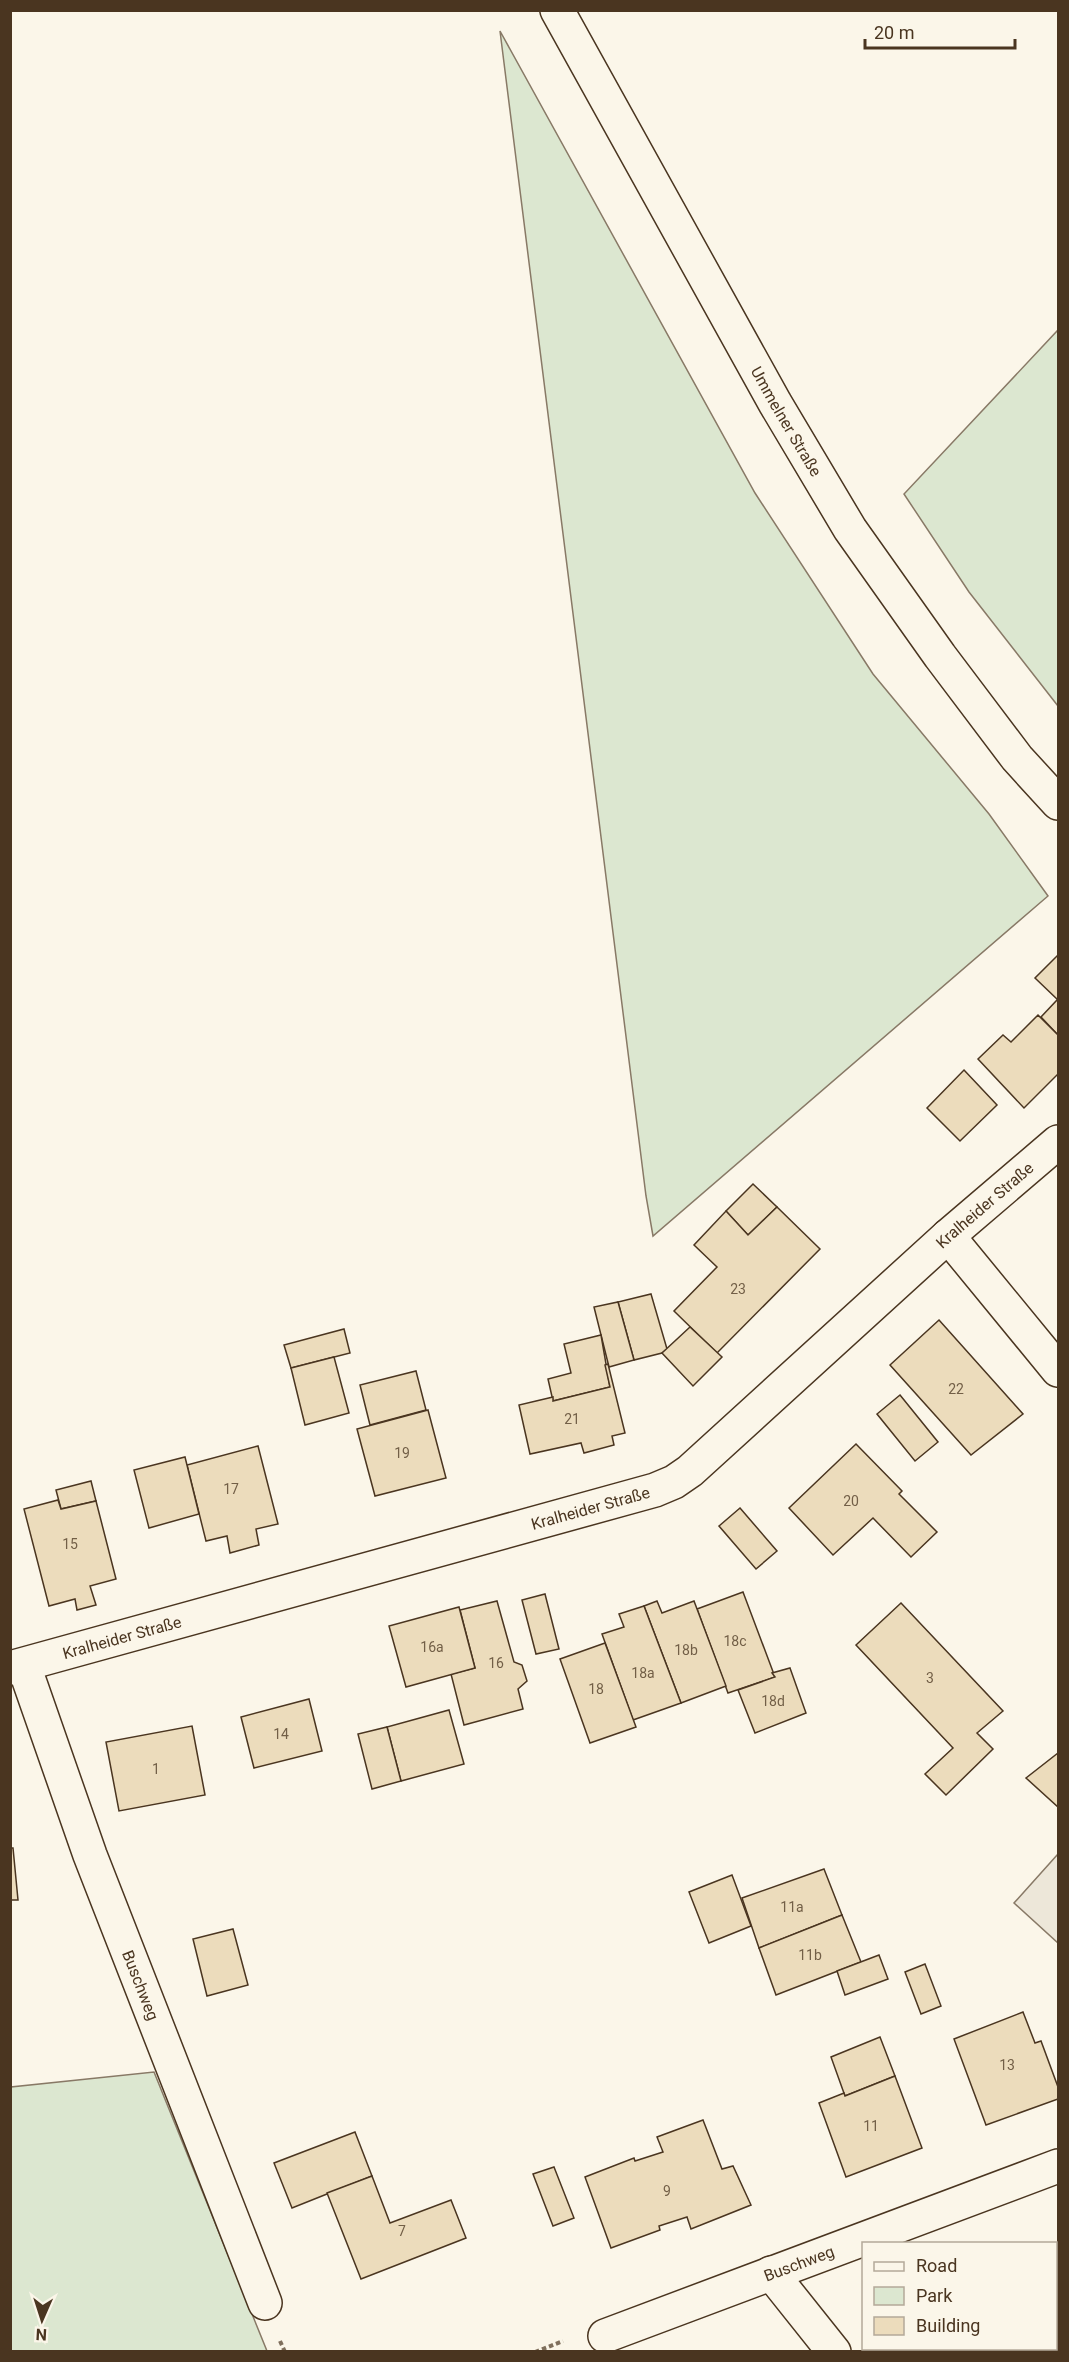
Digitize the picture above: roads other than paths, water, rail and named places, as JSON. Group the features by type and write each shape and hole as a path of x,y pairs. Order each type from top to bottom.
{"street":[{"name":"Ummelner Straße","path":"557,10 775,403 850,529 940,656 1017,758 1059,803"},
{"name":"Kralheider Straße","path":"17,1667 655,1490 674,1482 699,1463 948,1236 1059,1142"},
{"path":"948,1236 1059,1370"},
{"name":"Buschweg","path":"17,1667 265,2303"},
{"name":"Buschweg","path":"605,2336 1059,2166"},
{"path":"771,2273 834,2352"}]}
